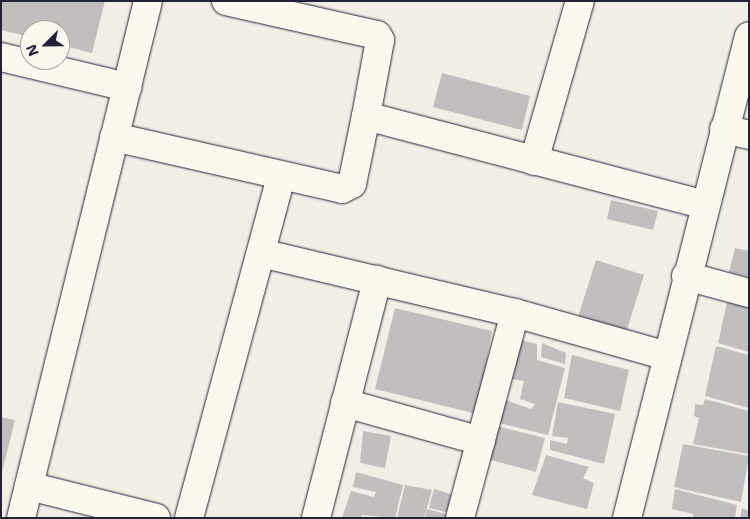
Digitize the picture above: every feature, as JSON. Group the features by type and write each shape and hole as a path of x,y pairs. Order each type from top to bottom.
{"street":[{"path":"22,518 148,1"},
{"path":"114,137 330,189 342,189 352,184 380,40 370,31 321,11 226,1"},
{"path":"534,161 580,1"},
{"path":"627,518 705,205 736,132 749,36"},
{"path":"1,57 127,87"},
{"path":"366,116 705,205"},
{"path":"190,518 282,178"},
{"path":"261,253 515,313 667,356"},
{"path":"686,276 749,293"},
{"path":"316,518 377,280"},
{"path":"460,518 515,313"},
{"path":"345,403 481,441"},
{"path":"29,486 156,518"}],"building":[{"path":"1,1 105,1 92,53 70,48 70,20 20,20 20,35 1,30"},
{"path":"442,73 530,96 522,130 433,107"},
{"path":"611,200 658,211 653,230 607,219"},
{"path":"735,248 749,251 749,277 729,272"},
{"path":"596,260 644,275 626,333 578,317"},
{"path":"727,302 749,308 749,352 718,343"},
{"path":"395,308 492,331 477,414 375,389"},
{"path":"521,340 537,344 537,360 565,368 548,435 499,423 505,400 531,409 535,404 520,399 524,381 512,379"},
{"path":"542,343 566,353 565,364 541,357"},
{"path":"716,346 749,355 749,408 705,396"},
{"path":"572,355 629,370 620,411 564,398"},
{"path":"705,399 749,411 749,454 693,444 699,418 694,416 695,404 703,405"},
{"path":"558,402 615,414 604,464 550,450 550,440 567,444 568,438 552,436"},
{"path":"1,417 15,420 2,472 1,472"},
{"path":"496,426 545,438 536,472 487,459"},
{"path":"363,431 391,436 385,468 360,463"},
{"path":"683,444 749,456 741,502 674,487"},
{"path":"546,455 589,467 583,478 594,483 587,509 532,495"},
{"path":"356,472 403,485 395,518 362,515 361,518 342,518 351,491 374,497 376,492 353,487"},
{"path":"405,485 432,490 424,518 397,518"},
{"path":"434,489 454,495 449,513 429,508"},
{"path":"675,489 737,505 735,518 693,518 693,514 672,509"},
{"path":"742,508 749,511 749,518 740,518"},
{"path":"427,509 449,515 448,518 425,518"}]}
